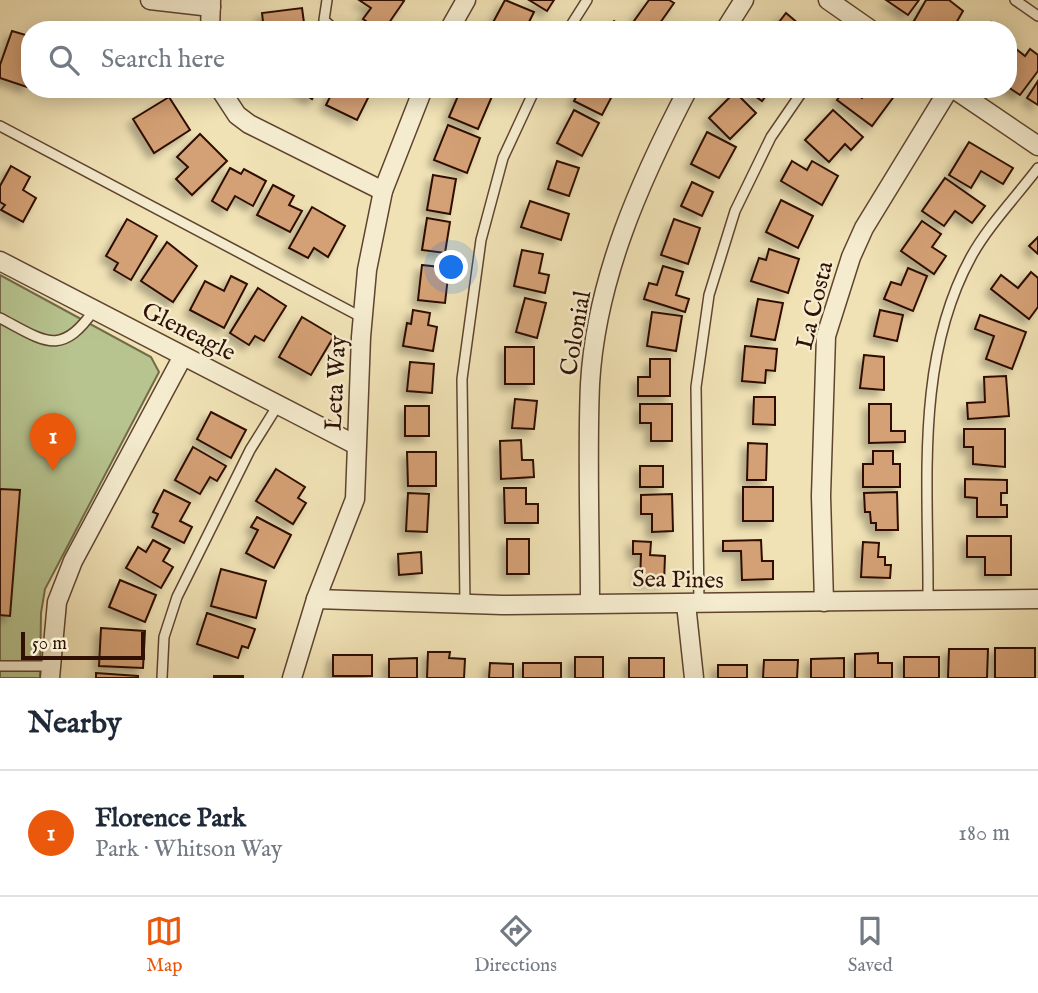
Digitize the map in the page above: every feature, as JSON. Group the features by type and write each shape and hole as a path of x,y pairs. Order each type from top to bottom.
{"street":[{"path":"150,0 211,3 211,21"},
{"path":"454,21 466,0"},
{"path":"731,21 744,0"},
{"path":"828,0 847,21"},
{"path":"226,98 237,115 248,124 383,191"},
{"name":"Leta Way","path":"292,678 316,599 355,499 367,270 383,191 419,98"},
{"name":"Colonial","path":"590,602 590,382 602,311 619,240 638,189 684,98"},
{"name":"La Costa","path":"824,602 821,495 826,336 864,228 946,98"},
{"path":"966,98 1038,146"},
{"name":"Gleneagle","path":"0,261 356,445"},
{"path":"51,672 57,602 73,561 183,356"},
{"name":"Sea Pines","path":"316,599 465,604 1038,599"},
{"path":"692,604 694,678"}],"lane":[{"path":"325,21 327,0"},
{"path":"574,21 587,0"},
{"path":"1015,0 1038,16"},
{"path":"465,604 463,379 477,265 503,158 531,98"},
{"path":"692,604 696,387 709,295 735,211 771,137 798,98"},
{"path":"0,126 363,318"},
{"path":"928,601 931,382 949,303 972,255 1038,168"},
{"path":"0,318 47,342 58,342 78,332 94,310"},
{"path":"162,678 164,637 177,597 250,450 278,405"},
{"path":"0,666 51,672"}],"green space":[{"path":"0,275 151,357 159,372 45,589 41,613 40,678 0,678"}],"building":[{"path":"359,0 404,1 390,21 366,21 363,19 371,8"},
{"path":"505,0 534,12 530,21 494,21"},
{"path":"529,0 554,0 547,11"},
{"path":"649,0 669,0 674,3 661,21 634,21"},
{"path":"886,0 919,0 908,15"},
{"path":"926,0 949,0 963,11 957,21 914,21"},
{"path":"302,8 304,21 263,21 262,13"},
{"path":"786,13 795,21 780,21"},
{"path":"12,31 21,34 21,85 0,78 0,65"},
{"path":"1030,49 1038,55 1038,71 1020,95 1017,93 1017,50 1025,56"},
{"path":"1038,81 1038,105 1027,98"},
{"path":"170,98 190,130 154,153 133,119"},
{"path":"330,98 368,98 357,120 326,105"},
{"path":"457,98 491,98 478,129 449,117"},
{"path":"576,98 611,98 602,115 574,101"},
{"path":"729,98 741,98 756,113 730,139 709,118"},
{"path":"838,98 893,98 872,126 837,100"},
{"path":"574,110 599,123 582,156 557,143"},
{"path":"833,110 863,137 851,150 845,144 829,162 805,140"},
{"path":"448,125 480,138 467,173 434,160"},
{"path":"707,132 736,147 719,178 691,164"},
{"path":"200,134 227,161 192,195 176,179 188,167 177,157"},
{"path":"969,142 1013,168 1003,184 981,171 971,188 949,175"},
{"path":"557,161 579,168 569,196 548,189"},
{"path":"792,161 807,170 812,161 838,176 822,205 781,181"},
{"path":"11,166 30,177 23,190 36,198 23,222 1,210 5,205 0,202 0,186"},
{"path":"230,168 241,174 244,169 266,181 253,206 235,196 227,210 212,201"},
{"path":"433,175 456,179 450,214 427,210"},
{"path":"945,178 985,206 972,223 955,211 944,226 922,211"},
{"path":"692,182 713,192 702,216 681,206"},
{"path":"273,185 294,196 289,205 302,211 290,232 257,215"},
{"path":"781,200 813,216 798,248 766,232"},
{"path":"530,201 569,214 561,240 521,227"},
{"path":"312,207 345,226 328,257 314,248 308,258 289,248"},
{"path":"427,218 450,222 445,253 422,250"},
{"path":"127,219 157,236 131,280 114,270 118,263 106,256"},
{"path":"674,219 700,228 688,264 661,255"},
{"path":"922,221 941,234 932,247 946,256 934,274 901,251"},
{"path":"1038,237 1038,254 1029,246"},
{"path":"167,242 197,266 173,302 141,281"},
{"path":"769,249 799,259 788,293 751,281 759,258 766,260"},
{"path":"522,250 543,254 539,273 549,275 545,293 514,286"},
{"path":"422,265 449,268 445,303 418,300"},
{"path":"663,266 683,272 676,295 689,299 685,312 644,299 649,283 657,285"},
{"path":"908,268 927,276 913,311 884,299 891,282 901,285"},
{"path":"1031,272 1038,278 1038,307 1029,319 991,289 1001,275 1018,288"},
{"path":"231,276 247,284 224,328 190,310 205,281 224,291"},
{"path":"258,288 286,306 264,341 255,336 249,345 230,333"},
{"path":"525,298 546,303 537,338 516,332"},
{"path":"758,299 783,303 775,340 751,336"},
{"path":"413,310 430,313 428,325 437,327 433,351 403,346 407,323 411,324"},
{"path":"880,310 903,315 897,341 874,336"},
{"path":"652,312 682,316 676,351 647,346"},
{"path":"980,315 1026,332 1012,369 986,359 994,336 975,329"},
{"path":"302,317 334,336 311,375 279,357"},
{"path":"745,346 777,349 775,371 766,370 765,383 742,381"},
{"path":"505,347 534,347 534,384 505,384"},
{"path":"864,355 884,357 884,390 860,388"},
{"path":"650,359 670,359 670,396 638,396 638,377 650,377"},
{"path":"410,362 434,364 432,393 407,391"},
{"path":"1006,376 1009,416 968,419 967,403 985,402 984,377"},
{"path":"754,397 775,397 775,425 753,424"},
{"path":"515,399 537,401 534,429 512,428"},
{"path":"640,404 672,404 672,441 651,441 651,423 640,423"},
{"path":"869,404 891,404 891,431 905,431 905,442 869,443"},
{"path":"405,406 429,406 429,436 405,436"},
{"path":"211,412 246,430 231,458 197,439"},
{"path":"964,429 1005,429 1005,467 973,464 973,447 964,447"},
{"path":"521,440 522,460 533,460 534,477 501,479 500,441"},
{"path":"748,443 767,444 766,480 747,480"},
{"path":"193,447 226,466 217,481 210,477 200,494 175,480"},
{"path":"873,451 893,451 893,464 900,464 900,487 863,487 863,464 873,464"},
{"path":"407,452 436,452 436,486 408,486"},
{"path":"640,466 663,466 663,487 640,487"},
{"path":"276,469 305,487 298,498 306,503 293,524 256,501"},
{"path":"965,479 1007,480 1007,493 1001,493 1001,505 1007,505 1007,517 977,517 977,498 965,497"},
{"path":"743,487 773,487 773,521 743,521"},
{"path":"504,488 526,488 526,504 538,504 538,523 505,523"},
{"path":"0,489 20,490 10,616 0,615"},
{"path":"164,490 190,503 180,521 192,527 184,543 152,527 158,514 153,512"},
{"path":"897,492 898,530 876,530 876,523 871,523 870,512 865,512 864,493"},
{"path":"408,493 429,494 427,532 406,531"},
{"path":"672,494 673,531 652,532 652,514 641,514 641,495"},
{"path":"257,517 291,535 274,568 246,553 258,530 251,527"},
{"path":"967,536 1011,536 1011,575 985,575 985,557 967,557"},
{"path":"507,539 529,539 529,574 507,574"},
{"path":"153,540 170,549 163,561 173,567 161,588 126,568 138,547 146,552"},
{"path":"761,540 762,561 773,561 773,579 742,580 741,551 723,551 723,541"},
{"path":"633,541 651,542 650,555 665,556 664,582 640,581 641,554 633,554"},
{"path":"863,542 879,543 878,557 885,557 885,565 891,565 890,578 861,577"},
{"path":"421,552 422,573 399,575 398,554"},
{"path":"221,569 266,581 256,618 211,606"},
{"path":"120,580 156,595 145,622 109,607"},
{"path":"207,613 255,629 248,648 242,646 238,658 197,644"},
{"path":"101,628 145,631 143,668 99,666"},
{"path":"995,648 1035,648 1035,678 995,678"},
{"path":"949,649 988,649 987,678 948,678"},
{"path":"428,652 450,652 449,658 465,659 464,678 427,678"},
{"path":"878,653 878,663 892,663 892,678 855,678 855,654"},
{"path":"333,655 372,655 372,676 333,676"},
{"path":"575,657 603,657 603,678 575,678"},
{"path":"904,657 939,657 939,678 904,678"},
{"path":"417,658 417,678 389,678 389,659"},
{"path":"629,658 664,658 664,678 629,678"},
{"path":"844,658 844,678 811,678 811,659"},
{"path":"764,660 798,660 797,678 763,678"},
{"path":"490,663 513,664 513,678 489,678"},
{"path":"523,663 561,663 561,678 523,678"},
{"path":"718,665 747,665 747,678 718,678"},
{"path":"96,673 138,676 138,678 96,678"},
{"path":"243,676 243,678 214,678"}],"place":[{"name":"Florence Park","path":"53,471"}]}
